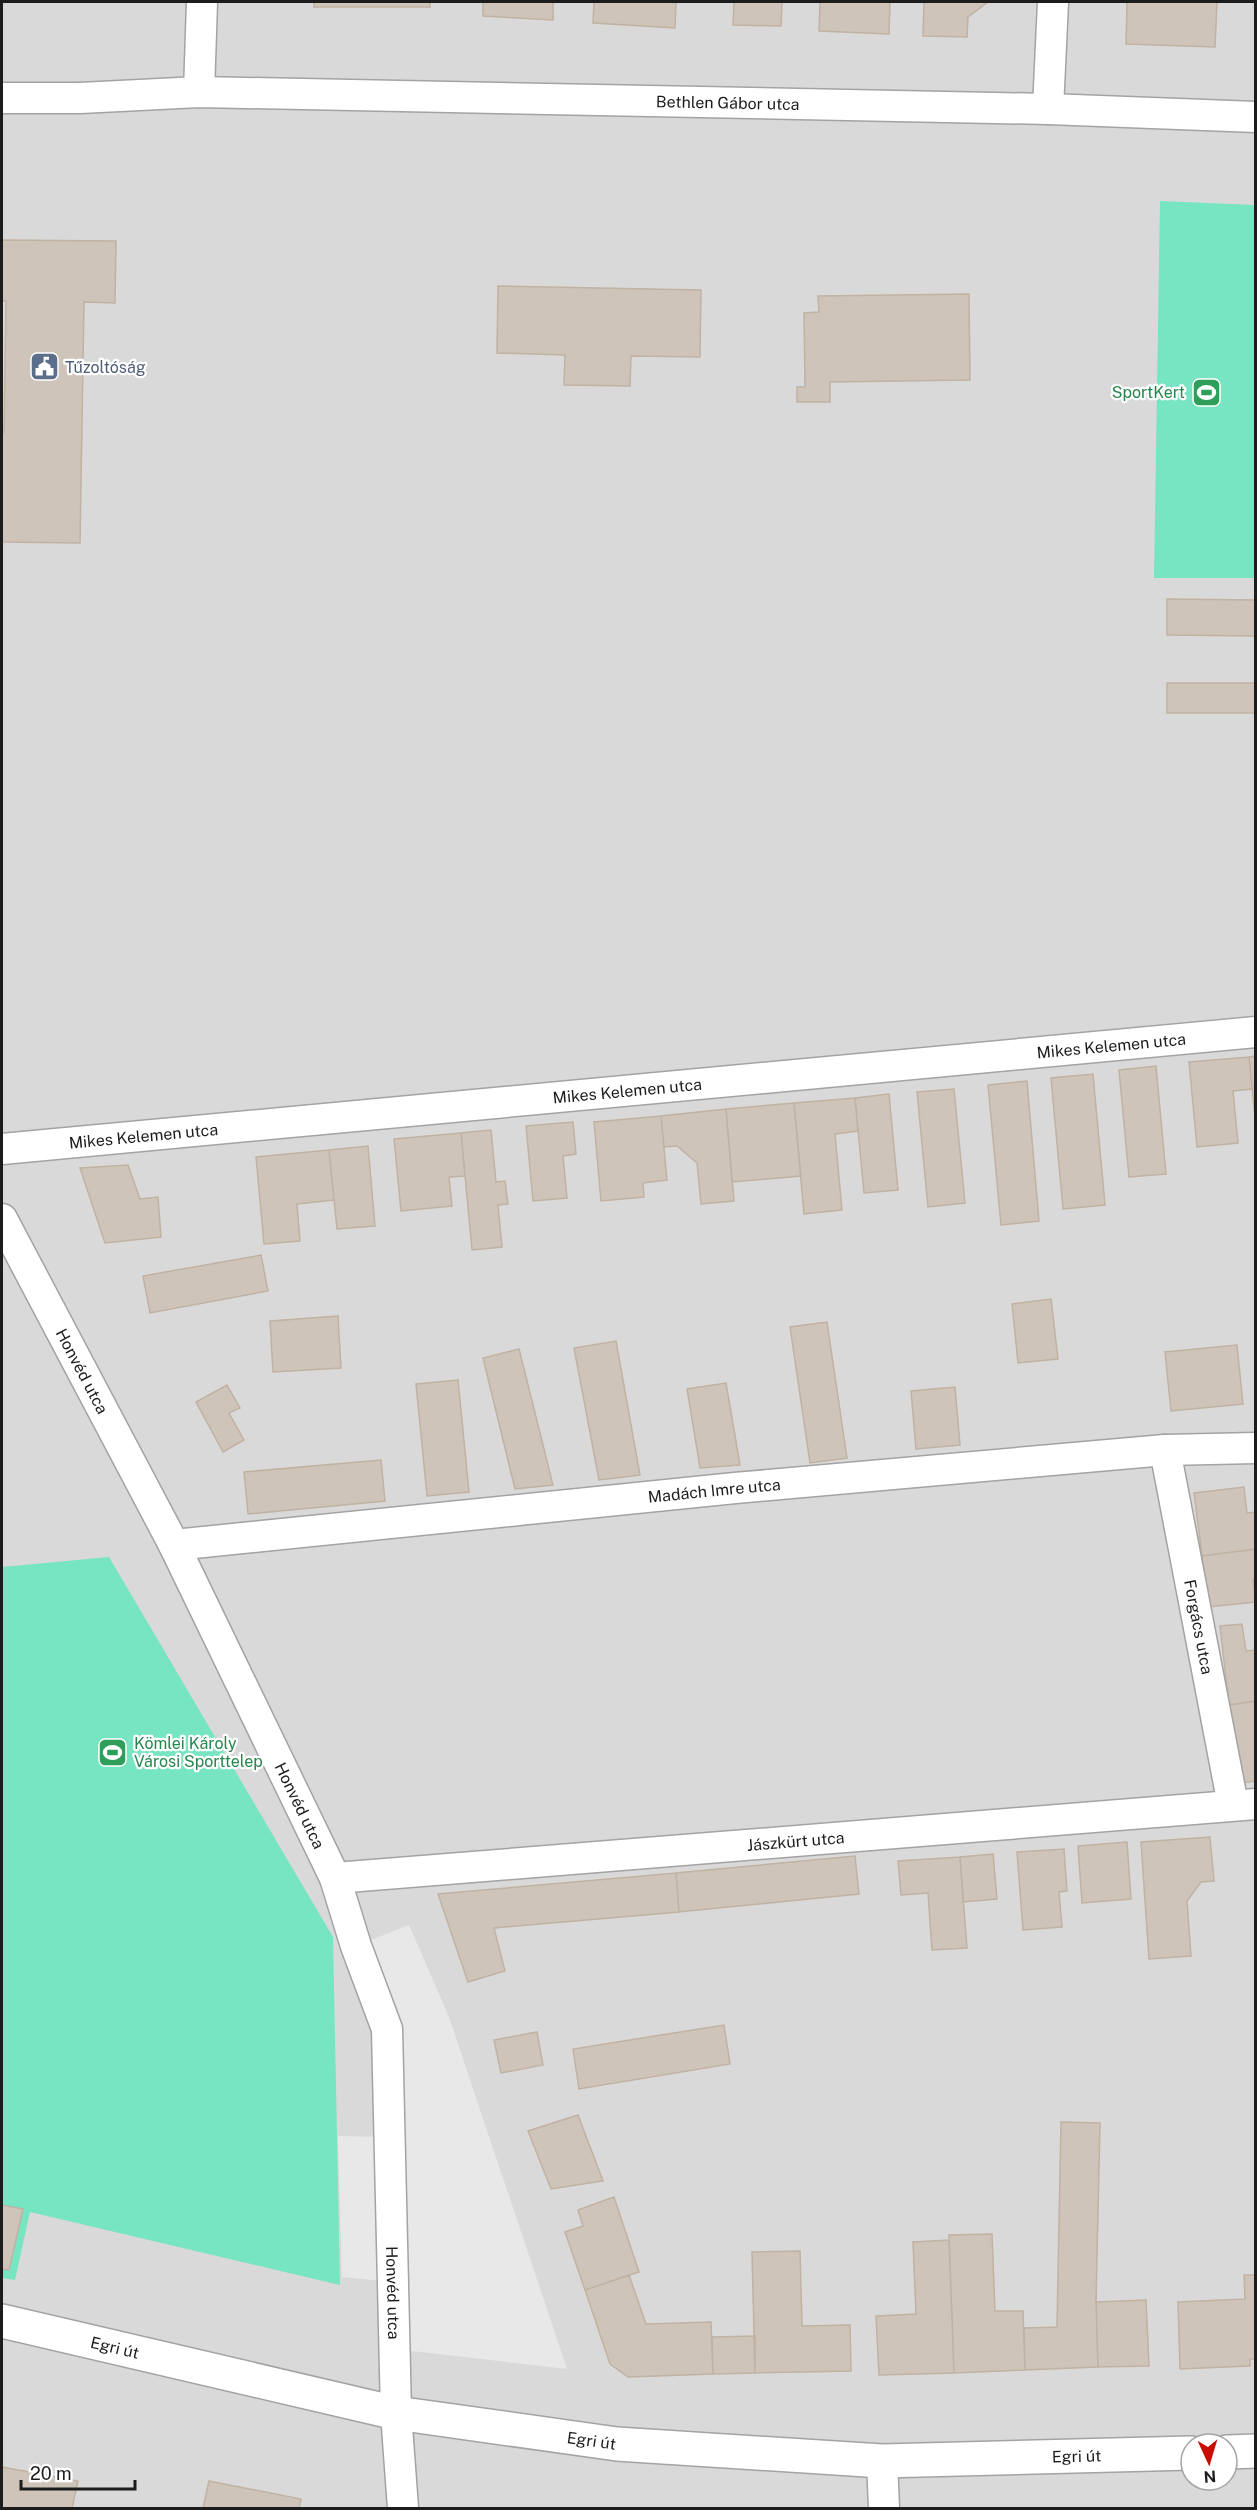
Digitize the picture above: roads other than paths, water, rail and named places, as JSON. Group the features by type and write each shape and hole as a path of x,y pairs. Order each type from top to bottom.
{"street":[{"path":"199,92 202,2"},
{"path":"1048,108 1053,2"},
{"name":"Bethlen Gábor utca","path":"2,98 80,98 199,92 1048,108 1256,117"},
{"name":"Mikes Kelemen utca","path":"2,1149 1256,1032"},
{"name":"Honvéd utca","path":"2,1219 174,1545 335,1878 356,1946 387,2030 396,2413 403,2508"},
{"name":"Madách Imre utca","path":"174,1545 735,1488 1165,1450 1256,1448"},
{"name":"Forgács utca","path":"1165,1450 1244,1805"},
{"name":"Jászkürt utca","path":"335,1878 1244,1805"},
{"name":"Egri út","path":"2,2320 396,2413 617,2444 882,2461 1179,2452"},
{"path":"1239,2452 1256,2451"},
{"path":"882,2461 884,2508"}],"place":[{"name":"Tűzoltóság","path":"44,367"},
{"name":"SportKert","path":"1206,392"},
{"name":"Kömlei Károly Városi Sporttelep","path":"113,1752"}]}
